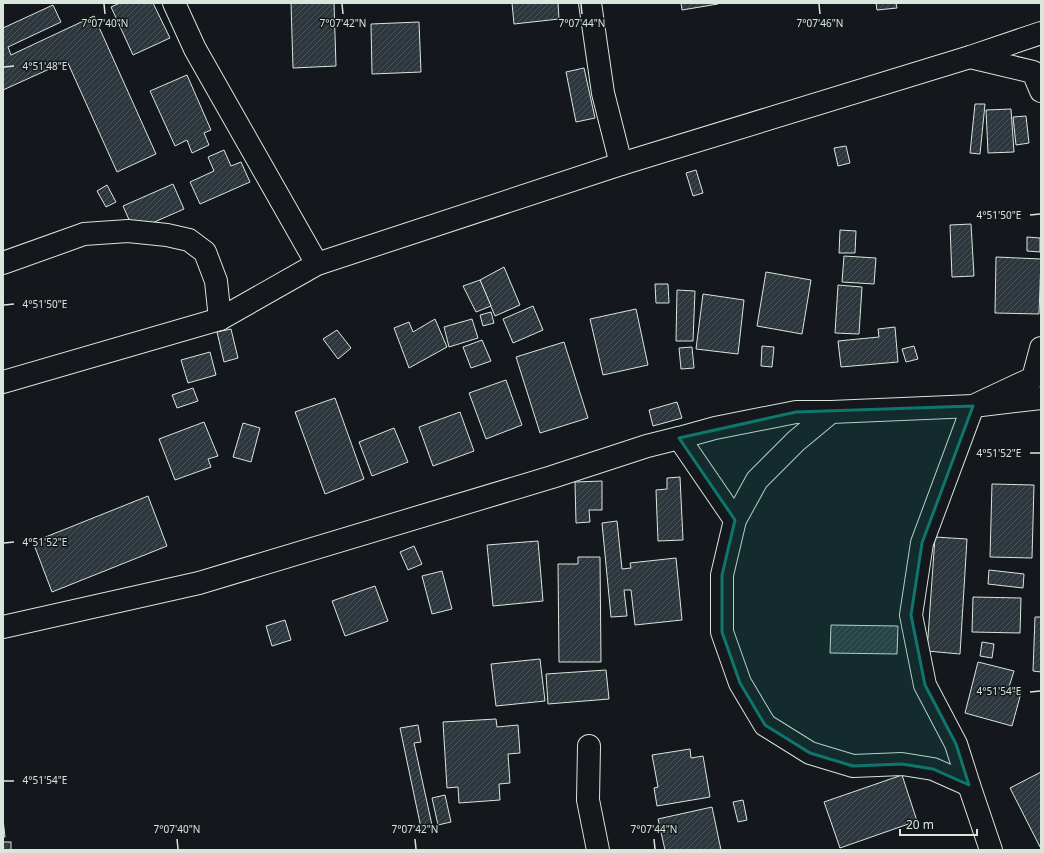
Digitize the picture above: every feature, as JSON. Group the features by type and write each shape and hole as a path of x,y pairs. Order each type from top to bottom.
{"street":[{"path":"174,3 195,49 317,264"},
{"path":"590,3 603,93 621,164"},
{"path":"3,382 220,319 317,264 621,164 970,57 1041,33"},
{"path":"970,57 1033,72 1041,91"},
{"path":"3,263 84,234 128,231 167,235 189,240 205,252 216,281 220,319"},
{"path":"990,850 956,744 925,685 911,616 922,543 973,406 1032,378 1041,348"},
{"path":"3,627 199,583 544,479 647,446 715,428 796,412 973,406 1041,398"},
{"path":"831,412 796,441 757,480 735,520 722,575 722,632 740,683 764,725 810,753 853,766 902,764 933,769 968,785"},
{"path":"679,438 735,520"},
{"path":"589,746 588,800 598,850"}],"highlighted area":[{"path":"973,406 922,543 911,615 925,685 956,744 969,785 933,769 902,764 853,766 810,753 765,725 740,683 722,632 722,575 735,520 679,438 796,412"}],"building":[{"path":"120,3 153,3 170,38 133,55 111,7"},
{"path":"291,3 334,3 336,66 293,68"},
{"path":"512,3 558,3 559,19 514,24"},
{"path":"681,3 718,3 718,4 682,10"},
{"path":"876,3 896,3 897,8 877,10"},
{"path":"53,5 61,22 8,47 11,55 94,16 156,154 117,172 67,61 3,90 3,28"},
{"path":"419,22 421,72 372,74 371,24"},
{"path":"584,68 595,118 576,122 566,72"},
{"path":"187,75 211,130 204,133 209,145 192,153 187,140 175,146 150,91"},
{"path":"975,104 985,104 980,154 970,153"},
{"path":"1011,109 1014,152 988,153 986,110"},
{"path":"1026,116 1029,143 1016,145 1013,117"},
{"path":"846,146 850,163 838,166 834,148"},
{"path":"224,150 231,166 241,162 250,182 200,204 190,182 214,171 208,157"},
{"path":"696,170 703,193 693,196 686,173"},
{"path":"173,184 184,209 134,231 123,206"},
{"path":"107,185 116,202 106,207 97,191"},
{"path":"971,224 974,276 952,277 950,225"},
{"path":"840,230 856,231 855,253 839,253"},
{"path":"1027,237 1040,238 1040,252 1027,251"},
{"path":"844,256 876,258 874,284 842,282"},
{"path":"996,257 1041,259 1039,314 995,313"},
{"path":"504,267 520,305 495,316 480,280"},
{"path":"766,272 811,280 802,334 757,326"},
{"path":"480,280 491,306 476,312 463,286"},
{"path":"655,284 668,284 669,303 656,303"},
{"path":"838,285 862,287 859,334 835,333"},
{"path":"677,290 695,291 693,341 676,341"},
{"path":"703,294 744,300 738,354 696,349"},
{"path":"533,306 543,330 513,343 503,319"},
{"path":"636,309 648,365 603,375 590,319"},
{"path":"491,312 494,323 483,326 480,315"},
{"path":"435,319 447,347 409,368 394,328 409,322 413,332"},
{"path":"472,319 478,338 449,347 444,327"},
{"path":"895,327 898,362 841,367 838,341 879,337 878,329"},
{"path":"231,329 238,358 224,362 217,332"},
{"path":"337,330 351,348 338,359 323,339"},
{"path":"482,340 491,361 471,368 463,347"},
{"path":"564,342 588,418 540,433 516,357"},
{"path":"762,346 774,347 772,367 761,366"},
{"path":"914,346 918,359 906,362 902,349"},
{"path":"692,347 694,368 681,369 679,348"},
{"path":"210,352 216,375 188,383 181,360"},
{"path":"506,380 522,425 486,439 469,393"},
{"path":"193,388 198,401 177,408 172,395"},
{"path":"335,398 364,479 325,494 295,412"},
{"path":"677,402 682,418 653,426 649,410"},
{"path":"460,412 474,451 433,466 419,427"},
{"path":"204,422 218,456 208,459 211,467 175,480 159,439"},
{"path":"243,423 260,428 251,462 233,457"},
{"path":"394,428 408,462 372,476 359,442"},
{"path":"680,477 683,540 658,541 656,490 667,489 667,478"},
{"path":"602,481 602,510 589,510 590,522 576,523 575,482"},
{"path":"992,484 1034,485 1032,558 990,557"},
{"path":"148,496 167,546 52,592 33,542"},
{"path":"617,521 622,569 631,568 630,563 676,558 682,620 635,625 631,590 624,590 627,616 611,617 602,523"},
{"path":"935,537 967,539 960,654 927,651"},
{"path":"538,541 543,601 493,606 487,545"},
{"path":"414,546 422,564 408,570 400,552"},
{"path":"578,557 600,557 601,662 559,662 558,564 578,564"},
{"path":"989,570 1024,574 1023,588 988,584"},
{"path":"442,571 452,609 432,614 422,576"},
{"path":"375,586 388,621 345,636 332,601"},
{"path":"973,597 1021,598 1020,633 972,632"},
{"path":"1035,617 1041,617 1041,672 1033,671"},
{"path":"285,620 291,640 272,646 266,626"},
{"path":"831,625 898,626 897,654 830,653"},
{"path":"982,642 994,644 992,658 980,656"},
{"path":"540,659 545,701 496,706 491,664"},
{"path":"978,662 1014,671 1008,690 1021,693 1012,726 965,713"},
{"path":"606,670 609,699 548,704 546,674"},
{"path":"496,719 497,727 518,725 520,753 508,754 510,783 499,784 500,800 459,803 458,787 447,788 443,722"},
{"path":"418,725 421,742 414,743 432,825 421,828 400,728"},
{"path":"690,749 691,758 703,756 710,797 657,806 654,788 658,787 652,755"},
{"path":"1041,772 1041,847 1040,847 1010,788"},
{"path":"902,775 917,821 840,848 824,802"},
{"path":"445,795 451,822 438,825 432,798"},
{"path":"743,800 747,820 738,822 733,802"},
{"path":"712,807 721,850 665,850 658,819"},
{"path":"3,819 5,837 3,837"},
{"path":"3,842 11,842 11,850 3,850"}]}
